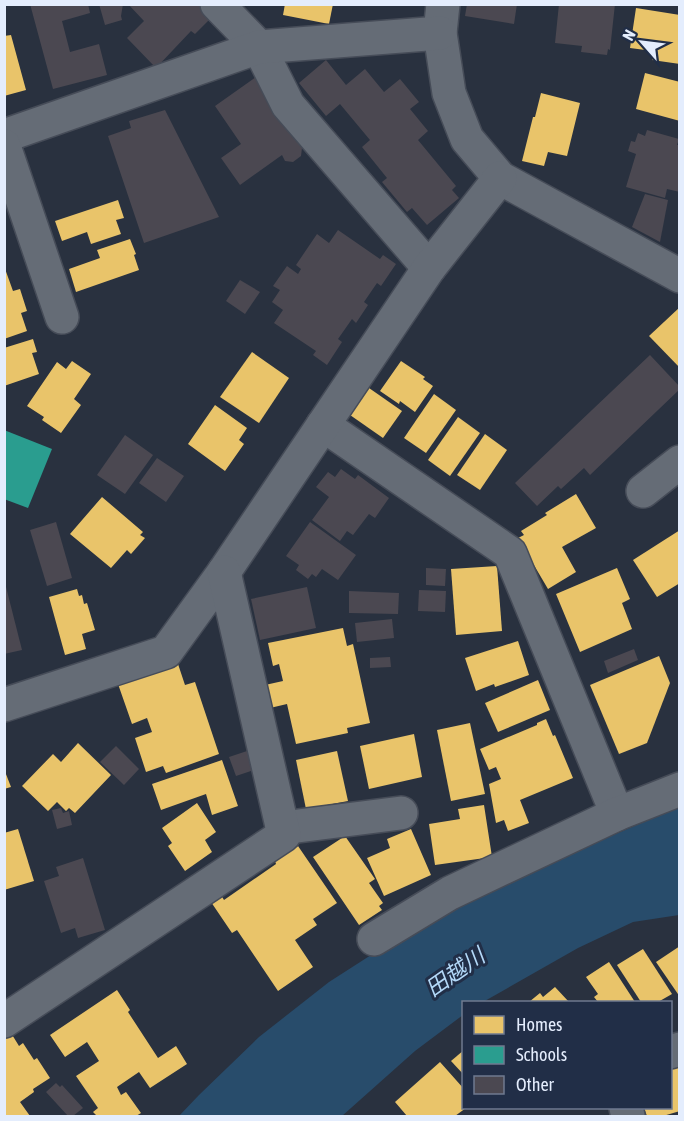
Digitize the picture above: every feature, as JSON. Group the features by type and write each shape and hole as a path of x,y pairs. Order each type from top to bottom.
{"street":[{"path":"217,4 259,47 288,105 429,268"},
{"path":"4,136 259,47 441,19 449,93 467,139 500,178 680,276"},
{"path":"4,146 62,317"},
{"path":"4,705 166,652 224,573 429,268 500,178"},
{"path":"323,425 510,553 617,814"},
{"path":"4,1022 284,835 224,573"},
{"path":"374,939 450,893 617,814 680,789"},
{"path":"282,828 401,813"}],"water":[{"name":"田越川","path":"679,807 679,915 633,922 578,948 485,1001 462,1001 462,1016 415,1051 342,1116 179,1116 259,1037 329,982 396,939 494,886"}],"building: Homes":[{"path":"285,4 333,4 329,24 283,15"},
{"path":"636,8 680,15 680,64 652,60 653,51 630,48"},
{"path":"11,35 26,90 4,96 4,36"},
{"path":"645,73 680,82 680,121 636,109"},
{"path":"541,93 580,103 567,156 548,152 544,166 522,161"},
{"path":"118,200 124,218 116,220 121,234 91,244 87,232 62,241 55,221"},
{"path":"130,239 139,270 76,292 69,269 100,258 97,250"},
{"path":"4,266 13,291 20,289 27,311 21,313 27,331 4,339"},
{"path":"680,307 680,368 649,336"},
{"path":"33,339 37,352 32,353 39,374 4,386 4,348"},
{"path":"252,352 289,378 259,423 220,397"},
{"path":"72,361 91,374 74,399 81,405 61,433 42,420 44,417 27,406 57,362 66,369"},
{"path":"401,361 425,377 423,379 433,386 415,412 380,391"},
{"path":"369,388 402,411 383,438 350,415"},
{"path":"434,394 456,410 426,453 404,438"},
{"path":"215,405 247,428 239,440 244,444 225,471 188,444"},
{"path":"458,417 480,433 450,476 428,460"},
{"path":"485,434 507,450 480,490 457,475"},
{"path":"576,494 596,528 562,547 576,572 548,589 518,538 524,535 521,531"},
{"path":"102,497 143,532 140,535 145,538 131,554 127,550 111,568 70,534"},
{"path":"680,530 680,583 657,597 633,560"},
{"path":"497,566 502,631 456,635 451,569"},
{"path":"617,568 630,599 622,603 632,629 580,652 556,594"},
{"path":"77,589 79,596 82,595 84,604 87,603 95,630 82,634 86,649 65,655 49,597"},
{"path":"343,628 347,646 353,644 370,723 347,728 348,733 296,744 287,704 270,708 265,685 283,681 279,664 273,666 268,643"},
{"path":"518,641 529,675 476,691 465,658"},
{"path":"659,656 670,683 647,743 619,754 590,685"},
{"path":"178,664 185,685 195,682 219,754 166,773 163,766 146,772 135,738 152,732 147,718 132,724 118,684"},
{"path":"538,680 550,710 498,732 485,703"},
{"path":"546,719 573,778 520,800 529,823 508,831 504,820 496,823 489,784 501,779 496,767 489,770 480,749"},
{"path":"470,723 485,794 451,801 437,730"},
{"path":"414,734 422,777 369,789 360,746"},
{"path":"78,743 111,775 75,813 69,808 66,811 57,802 48,811 22,786 53,754 61,762"},
{"path":"337,751 348,801 306,809 296,760"},
{"path":"222,760 238,806 212,815 206,794 161,810 152,784"},
{"path":"4,769 11,787 4,789"},
{"path":"197,803 216,832 205,840 212,852 185,871 168,846 172,843 162,828"},
{"path":"484,805 492,857 435,865 429,824 460,819 458,809"},
{"path":"18,829 34,881 4,890 4,833"},
{"path":"411,829 431,875 384,896 367,858 390,848 387,839"},
{"path":"345,836 375,879 369,883 383,903 379,906 382,910 359,925 313,857"},
{"path":"298,846 337,903 313,919 317,925 295,940 313,967 278,991 237,930 232,933 211,902 221,895 224,900"},
{"path":"680,946 680,997 656,962"},
{"path":"643,949 672,994 660,1001 640,1001 617,965"},
{"path":"609,962 634,1001 597,1001 594,997 598,994 586,977"},
{"path":"555,987 568,1001 530,1001 540,993 543,997"},
{"path":"117,990 130,1010 128,1012 158,1058 176,1046 187,1064 150,1088 139,1072 117,1087 121,1095 126,1092 141,1113 136,1116 97,1116 93,1112 98,1108 76,1076 99,1061 87,1042 65,1057 50,1035"},
{"path":"11,1033 19,1046 23,1043 34,1060 37,1058 50,1078 33,1089 34,1092 20,1102 30,1116 4,1116 4,1038"},
{"path":"462,1052 462,1073 451,1061"},
{"path":"440,1062 462,1087 462,1109 465,1109 455,1116 407,1116 395,1102"},
{"path":"680,1064 680,1111 663,1116 647,1116 644,1109 672,1109 672,1066"}],"building: Schools":[{"path":"4,430 52,449 28,508 4,499"}],"building: Other":[{"path":"30,4 88,4 90,13 62,21 70,52 99,44 107,75 53,89"},
{"path":"99,4 123,4 122,20 105,25"},
{"path":"128,4 198,4 211,18 195,34 191,31 156,68 127,38 144,21"},
{"path":"467,4 517,4 514,24 465,16"},
{"path":"559,4 615,4 610,50 608,49 607,55 581,52 582,46 555,43"},
{"path":"326,60 346,85 365,69 384,92 400,79 419,102 410,109 428,131 418,140 456,186 452,190 459,198 427,225 412,208 407,212 382,182 387,178 362,147 370,140 340,104 326,116 299,83"},
{"path":"256,77 301,141 299,143 302,148 301,156 293,162 285,161 282,155 240,185 221,158 241,144 215,106"},
{"path":"165,110 219,217 144,243 108,136 131,128 129,121"},
{"path":"647,130 679,139 677,145 680,145 680,192 667,189 665,198 626,187 636,154 628,151 631,141 635,142 638,133 645,136"},
{"path":"645,194 668,200 660,242 632,227"},
{"path":"338,230 380,259 383,255 396,264 381,286 377,283 364,302 368,305 356,323 352,319 338,339 342,342 327,365 313,355 316,351 274,323 283,310 272,302 280,290 273,286 287,266 298,274 301,269 296,265 317,234 329,243"},
{"path":"240,280 260,292 245,314 226,301"},
{"path":"650,355 680,389 590,475 584,468 561,489 558,486 537,506 515,483"},
{"path":"125,435 153,455 125,494 97,475"},
{"path":"157,458 184,476 166,502 139,483"},
{"path":"341,469 355,479 358,475 389,498 375,518 369,514 353,535 347,531 340,541 312,520 329,497 316,487 328,472 335,477"},
{"path":"56,522 72,578 47,586 30,530"},
{"path":"310,522 356,555 338,580 322,569 316,577 312,574 308,579 296,570 299,565 286,556"},
{"path":"426,568 446,569 445,586 426,585"},
{"path":"4,579 22,650 4,654"},
{"path":"307,587 316,628 260,640 251,599"},
{"path":"419,590 446,591 445,612 418,611"},
{"path":"349,591 399,593 398,614 349,613"},
{"path":"392,619 394,638 357,642 355,623"},
{"path":"634,649 638,660 608,673 604,661"},
{"path":"390,657 391,667 370,668 370,658"},
{"path":"116,746 139,769 124,785 100,762"},
{"path":"250,750 254,770 236,776 229,757"},
{"path":"61,808 63,813 69,811 72,825 57,829 52,810"},
{"path":"83,858 105,930 78,938 75,928 61,933 44,881 59,876 56,867"},
{"path":"56,1083 60,1087 62,1085 83,1108 73,1116 68,1116 46,1092"}]}
